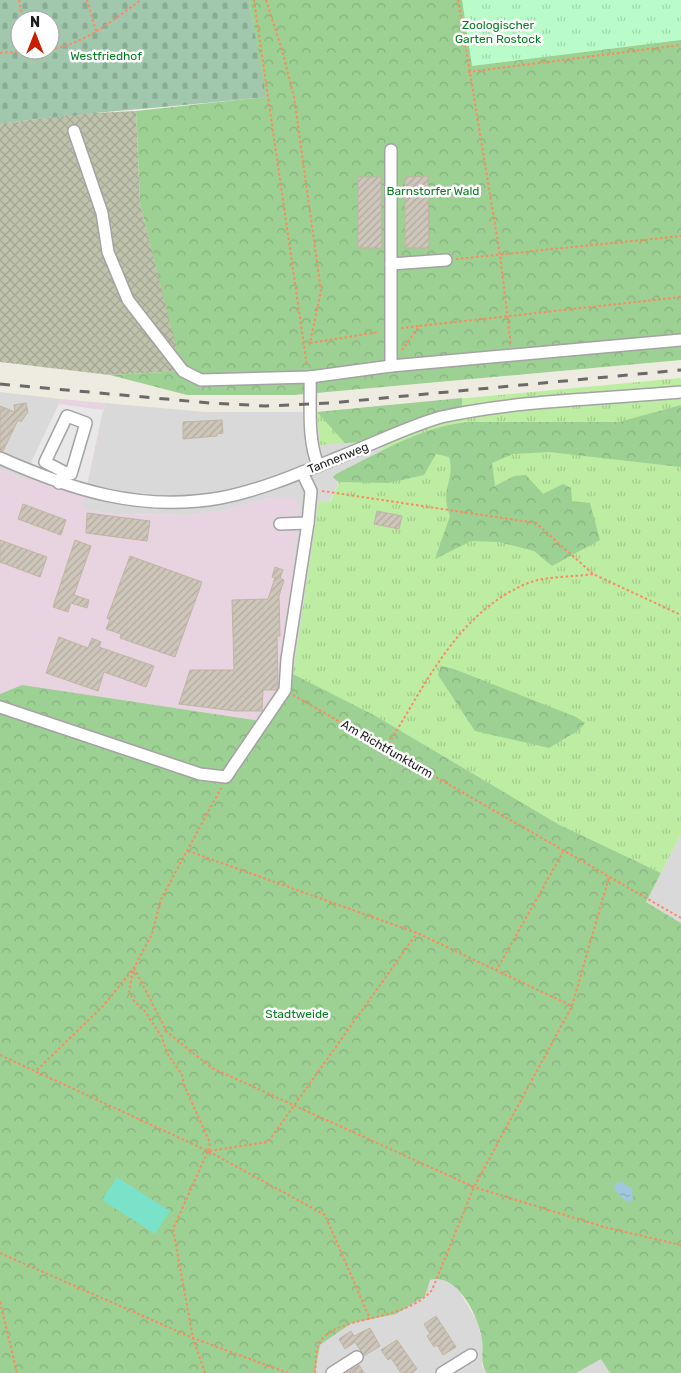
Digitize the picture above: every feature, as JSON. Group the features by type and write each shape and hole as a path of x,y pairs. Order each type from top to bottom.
{"street":[{"path":"74,131 102,213 108,252 128,300 182,372 201,380 310,376 391,366 681,340"},
{"path":"391,150 391,366"},
{"path":"391,264 446,260"},
{"path":"310,376 312,451 318,465"},
{"name":"Tannenweg","path":"0,458 59,483 84,491 129,500 180,502 222,497 248,491 302,472 425,422 462,412 681,392"},
{"path":"67,416 86,423 71,474 64,472 45,462 67,416"},
{"path":"59,483 64,472"},
{"path":"0,706 200,774 226,777 285,690 287,658 308,523 311,490 302,472"},
{"path":"280,524 308,523"},
{"path":"442,1373 471,1355"},
{"path":"332,1373 357,1357"}],"path":[{"path":"87,0 96,31"},
{"path":"60,48 96,31 141,0"},
{"path":"254,0 305,360 310,376"},
{"path":"266,0 282,50 294,98 322,291 310,343"},
{"path":"458,0 468,72 500,255 512,355"},
{"path":"468,72 681,45"},
{"path":"446,260 681,236"},
{"path":"303,344 419,326 681,297"},
{"path":"402,350 419,326"},
{"path":"311,490 336,492 536,523 593,574 681,615"},
{"path":"386,748 454,639 490,603 530,582 593,574"},
{"name":"Am Richtfunkturm","path":"285,690 681,918"},
{"path":"37,1070 103,1006 134,968 152,934 160,899 188,851 226,777"},
{"path":"188,851 417,933 572,1006"},
{"path":"496,971 564,852"},
{"path":"315,1373 316,1353 323,1337 334,1328 402,1311 425,1298 432,1290 474,1187 572,1006 609,877"},
{"path":"208,1151 268,1142 417,933"},
{"path":"134,968 167,1032 212,1068 293,1107 474,1187 604,1227 681,1245"},
{"path":"134,968 129,991 134,1001 144,1010 162,1037 167,1054 182,1074 184,1085 210,1144 173,1229 193,1338 205,1373"},
{"path":"0,1055 37,1070 208,1151 324,1215 370,1319"},
{"path":"0,1253 193,1338 288,1373"},
{"path":"0,1302 17,1373"}],"shaded area":[{"path":"136,111 140,203 183,371 110,375 0,362 0,124 74,114"},
{"path":"0,392 61,399 23,479 0,469"},
{"path":"61,399 105,403 83,509 112,514 191,515 226,510 273,497 295,497 299,511 280,697 261,721 22,686 0,694 0,469 23,479"},
{"path":"105,403 205,412 317,412 321,444 379,441 382,451 336,474 339,482 330,501 294,674 280,697 296,536 273,497 226,510 191,515 112,514 82,509"},
{"path":"59,404 103,410 87,485 31,463"},
{"path":"681,834 681,923 646,902"},
{"path":"438,1278 449,1281 459,1291 477,1321 482,1340 482,1366 487,1373 315,1373 319,1346 352,1323 430,1280"},
{"path":"601,1358 610,1373 576,1373"}],"green space":[{"name":"Westfriedhof","path":"0,0 249,0 266,97 0,124"},
{"name":"Barnstorfer Wald","path":"249,0 681,0 681,360 294,395 187,395 110,375 182,371 140,203 136,111 265,97"},
{"name":"Zoologischer Garten Rostock","path":"462,0 681,0 681,40 472,66"},
{"path":"681,378 681,834 661,873 558,824 374,715 293,674 319,501 330,502 339,483 333,477 336,474 382,451 379,441 320,445 317,412"},
{"path":"462,398 462,413 379,441 345,443 317,412"},
{"path":"681,405 681,467 549,452 513,454 492,463 495,486 514,476 526,475 543,494 563,484 571,488 572,501 590,503 600,540 552,566 534,551 499,542 471,541 435,559 450,516 446,498 451,472 449,457 436,454 424,475 388,483 339,482 333,477 400,442 433,429 450,425 468,422 619,422"},
{"path":"441,666 454,669 576,717 585,723 579,730 549,748 475,731 438,675"},
{"name":"Stadtweide","path":"293,674 374,715 558,824 661,873 646,902 681,923 681,1373 610,1373 601,1359 576,1373 487,1373 482,1361 480,1330 471,1309 458,1289 440,1279 430,1280 425,1296 396,1314 352,1323 320,1345 315,1373 0,1373 0,694 22,685 261,721 285,690"},
{"path":"117,1177 170,1211 155,1234 102,1200"}],"water":[{"path":"622,1182 631,1188 633,1196 631,1202 624,1200 614,1189 616,1183"}],"building":[{"path":"428,176 429,248 405,248 405,177"},
{"path":"358,177 381,177 382,248 358,248"},
{"path":"26,403 28,412 21,422 18,420 3,451 0,451 0,406 15,412 14,405"},
{"path":"222,420 223,433 217,434 217,436 183,439 183,422"},
{"path":"23,504 66,520 61,535 18,519"},
{"path":"377,511 402,516 399,529 374,524"},
{"path":"87,513 150,521 147,541 86,533"},
{"path":"0,540 47,557 40,577 0,562"},
{"path":"75,540 91,546 74,595 89,600 87,608 71,603 68,612 53,607"},
{"path":"130,556 202,582 175,657 120,638 121,634 106,629 110,620 107,618"},
{"path":"275,567 283,570 280,578 284,580 279,596 280,636 277,636 278,687 276,690 263,690 262,711 235,711 179,704 190,670 234,670 232,600 268,599 275,578 272,577"},
{"path":"59,637 88,648 92,638 101,642 99,647 154,666 146,687 104,672 98,691 46,673"},
{"path":"436,1316 456,1347 443,1355 437,1345 434,1347 427,1336 430,1334 424,1324"},
{"path":"370,1328 380,1346 364,1356 355,1342 345,1349 339,1339 351,1331 354,1336"},
{"path":"397,1340 417,1369 412,1373 401,1373 391,1358 388,1360 381,1350"},
{"path":"359,1365 364,1373 346,1373"}],"railway":[{"path":"0,384 210,403 266,406 331,403 681,370"}]}
